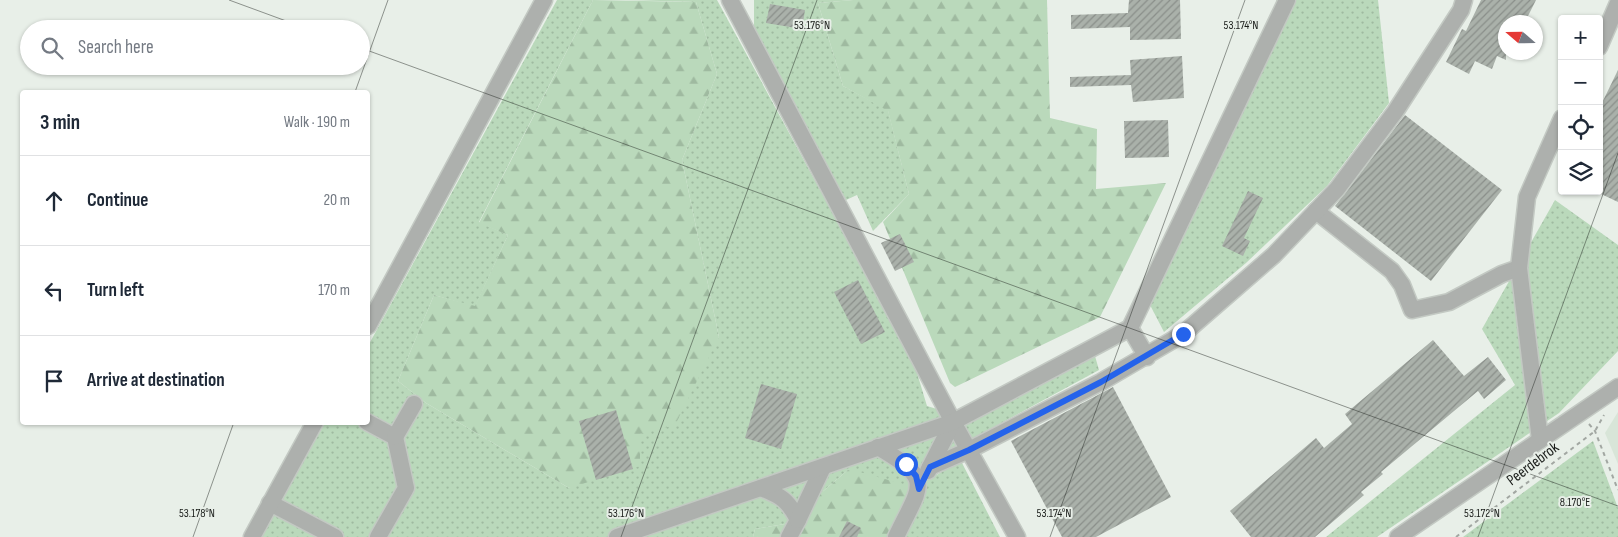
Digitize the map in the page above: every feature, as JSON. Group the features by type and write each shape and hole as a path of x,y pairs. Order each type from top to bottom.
{"lane":[{"path":"370,322 544,0"},
{"path":"730,0 953,422 1017,537"},
{"path":"617,537 953,422 1130,328 1286,0"},
{"path":"930,467 969,450 1147,357 1183,334 1274,255 1337,189 1395,112 1460,10 1464,0"},
{"path":"1603,38 1618,4"},
{"path":"1540,440 1519,268 1527,197 1558,127"},
{"path":"1316,211 1392,271 1402,285 1412,310 1449,302 1502,274 1519,268"},
{"path":"1130,328 1147,357"},
{"path":"1398,537 1587,410 1618,387"},
{"path":"378,537 406,488 395,437 414,404"},
{"path":"896,537 953,422"},
{"path":"370,424 395,437"},
{"path":"252,537 313,425"},
{"path":"878,447 906,464 916,476 919,489"},
{"path":"789,537 823,467"},
{"path":"761,488 779,495 790,504 798,520"},
{"path":"270,503 335,537"}],"path":[{"name":"Peerdebrok","path":"1456,537 1595,431 1604,414"},
{"path":"1595,431 1618,490"}],"shaded area":[{"path":"1618,412 1618,464 1605,433"}],"green space":[{"path":"557,0 593,0 479,222 508,235 475,307 434,295 398,381 426,403 569,488 640,434 719,337 682,160 717,74 696,2 625,0 717,0 914,363 927,406 963,417 1095,356 1099,370 979,435 912,484 931,478 961,461 1000,537 892,537 849,469 785,524 755,529 753,537 260,537 324,425 370,425 370,342"},
{"path":"593,0 696,2 717,74 682,160 719,337 675,425 640,434 640,466 569,488 426,403 398,381 434,295 475,306 508,235 479,223"},
{"path":"754,0 853,0 818,3 843,86 888,110 909,194 873,231 857,195 846,200 754,33"},
{"path":"853,0 1047,0 1050,118 1097,129 1096,189 1166,183 1100,317 955,387 950,383 883,222 909,194 888,111 843,86 818,3"},
{"path":"1276,0 1378,0 1389,103 1327,186 1246,263 1164,332 1149,303 1286,16"},
{"path":"1555,200 1618,245 1618,351 1559,413 1377,537 1326,537 1515,385 1482,329"},
{"path":"1593,441 1618,508 1618,537 1463,537"},
{"path":"849,469 910,486 892,537 753,537 755,529 785,524"}],"building":[{"path":"1129,0 1180,0 1181,39 1130,40 1130,27 1071,29 1071,15 1128,13"},
{"path":"1481,0 1536,0 1528,15 1498,15 1498,56 1492,69 1475,61 1469,74 1446,62 1462,29 1466,31"},
{"path":"770,4 805,10 802,29 766,23"},
{"path":"1182,56 1184,98 1133,102 1131,85 1070,87 1070,77 1131,75 1130,60"},
{"path":"1618,70 1618,202 1603,195 1603,101"},
{"path":"1405,115 1502,190 1431,281 1335,206"},
{"path":"1168,120 1169,157 1125,158 1124,121"},
{"path":"1248,191 1263,198 1244,238 1250,241 1243,256 1222,246"},
{"path":"900,234 914,262 895,271 881,243"},
{"path":"858,280 885,332 861,344 834,292"},
{"path":"1433,340 1464,376 1488,357 1506,380 1484,399 1478,391 1381,472 1383,474 1361,492 1364,495 1315,537 1251,537 1230,511 1316,438 1324,448 1352,424 1345,414"},
{"path":"761,384 797,394 781,449 745,438"},
{"path":"1113,387 1171,497 1096,537 1062,537 1011,441"},
{"path":"616,410 633,469 596,480 579,421"},
{"path":"847,521 861,528 857,537 839,537"}],"route":[{"path":"906,464 916,476 919,489 930,467 969,450 1101,382 1147,357 1183,334"}]}
